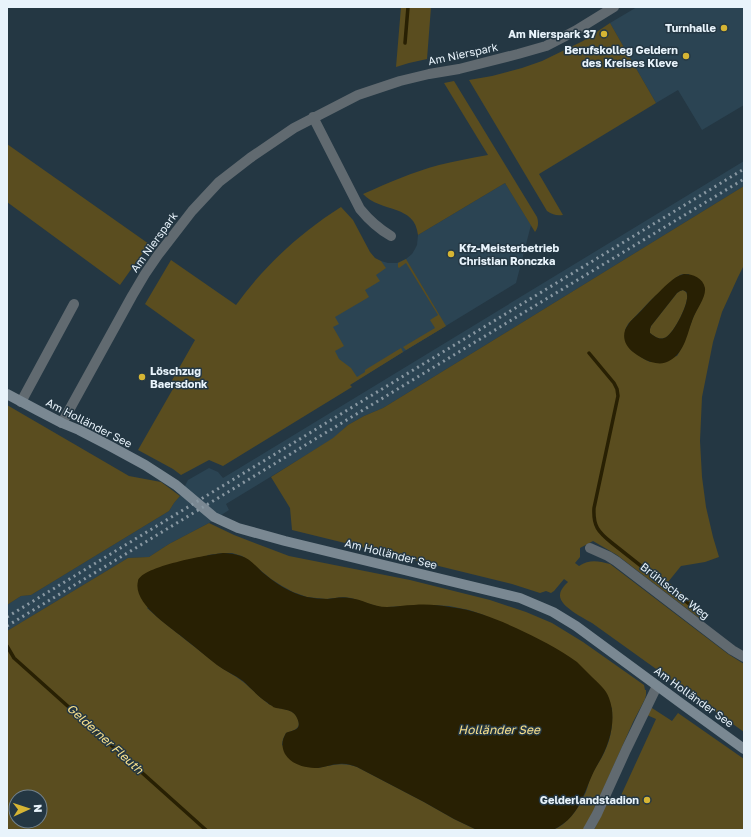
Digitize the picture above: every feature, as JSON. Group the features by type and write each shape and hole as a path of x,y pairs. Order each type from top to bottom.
{"street":[{"name":"Am Nierspark","path":"62,423 145,274 158,255 192,211 219,182 250,158 289,131 313,117 358,95 400,81 459,69 546,46 575,31 602,10 614,7"},
{"path":"313,117 360,209 375,226 391,236"},
{"path":"21,402 74,304"},
{"name":"Am Holländer See","path":"7,394 110,446 156,472 176,485 214,517 231,525 278,539 520,598 553,612 576,626 744,749"},
{"name":"Brühlscher Weg","path":"590,548 616,561 732,650 744,657"},
{"path":"588,830 597,814 657,686"}],"shaded area":[{"path":"401,7 431,7 427,59 396,67"},
{"name":"Berufskolleg Geldern des Kreises Kleve","path":"637,7 744,7 744,105 702,130 678,90 656,103 610,23"},
{"path":"610,23 656,103 539,174 563,215 555,215 547,211 469,80 492,76 542,61 583,41"},
{"path":"454,81 537,217 538,225 535,232 505,183 418,235 416,225 411,218 404,213 370,200 363,194 429,168 488,155 444,83"},
{"path":"7,144 149,244 120,285 7,202"},
{"path":"744,161 744,186 383,408 348,425 334,438 226,504 229,510 209,523 169,544 149,557 128,558 7,631 7,605 21,596 31,595 169,511 180,496 188,480 209,468 218,472 223,478"},
{"path":"505,183 531,225 516,283 349,385 286,340 381,261 397,263 406,259 412,254 417,245 418,235"},
{"path":"744,186 744,265 722,312 713,342 702,397 700,441 702,477 706,507 719,557 705,562 681,566 668,582 708,614 703,621 617,555 593,541 580,548 580,557 575,563 579,566 587,562 594,561 610,564 728,654 744,664 744,732 563,603 560,593 568,582 564,579 551,593 546,591 540,593 512,584 292,530 290,508 271,477 333,438 348,425 383,408","holes":["689,274 702,300 698,306 683,345 677,356 650,362 631,350 625,330 628,324 651,300 674,279 680,275"]},
{"path":"341,207 353,220 370,252 375,258 381,261 386,268 376,275 380,281 365,290 369,297 335,317 339,324 333,327 344,346 335,351 339,359 351,368 357,377 365,372 365,370 401,348 403,352 350,385 352,387 223,466 209,460 181,475 138,450 174,387 170,384 195,340 145,304 171,260 236,305 258,277 284,251 311,228"},
{"path":"406,259 446,326 406,350 403,347 435,328 430,320 438,315 406,263 399,268 398,267 398,263"},
{"path":"683,290 687,293 686,305 672,332 664,338 660,338 650,333 651,326 677,293"},
{"path":"7,405 129,476 161,482 180,496 169,511 31,595 21,596 7,605"},
{"path":"209,523 234,535 289,556 410,580 490,600 526,612 552,623 583,642 644,685 646,690 645,699 633,722 585,830 553,830 572,816 585,794 591,776 605,751 609,739 612,727 612,708 484,615 449,606 430,605 379,607 351,598 343,597 326,599 307,597 282,586 242,556 232,553 208,555 147,608 215,663 242,681 268,703 295,714 299,721 299,725 296,729 286,733 282,745 318,768 342,764 357,767 477,830 7,830 7,631 128,558 149,557 169,544"},
{"path":"652,708 672,721 678,713 744,759 744,830 594,830 609,798 618,802 656,719 647,715 649,710"}],"water":[{"path":"680,275 691,275 700,279 705,288 704,295 694,316 683,347 675,357 665,363 651,362 633,352 627,346 624,339 626,328 668,283","holes":["683,290 687,294 686,305 672,332 664,338 657,337 650,333 651,326 677,293"]},
{"name":"Holländer See","path":"230,553 247,558 277,584 307,597 325,599 349,598 377,606 387,607 437,605 476,612 532,636 577,662 602,686 606,692 611,706 612,722 609,739 603,755 577,809 563,824 553,830 477,830 357,767 348,764 334,764 313,768 299,765 291,761 285,754 282,743 286,733 298,728 299,722 293,712 273,707 243,681 213,662 154,615 141,598 138,590 138,581 142,576 151,571 176,562"}],"waterway":[{"path":"405,43 408,7"},
{"path":"589,353 614,383 618,396 594,508 594,520 597,528 607,539 703,615"},
{"name":"Gelderner Fleuth","path":"7,646 14,658 206,830"}],"railway":[{"path":"7,617 744,169"},
{"path":"7,626 744,179"}],"place":[{"name":"Turnhalle","path":"724,28"},
{"name":"Am Nierspark 37","path":"604,34"},
{"name":"Berufskolleg Geldern des Kreises Kleve","path":"686,56"},
{"name":"Kfz-Meisterbetrieb Christian Ronczka","path":"451,254"},
{"name":"Löschzug Baersdonk","path":"142,377"},
{"name":"Gelderlandstadion","path":"647,800"}]}
